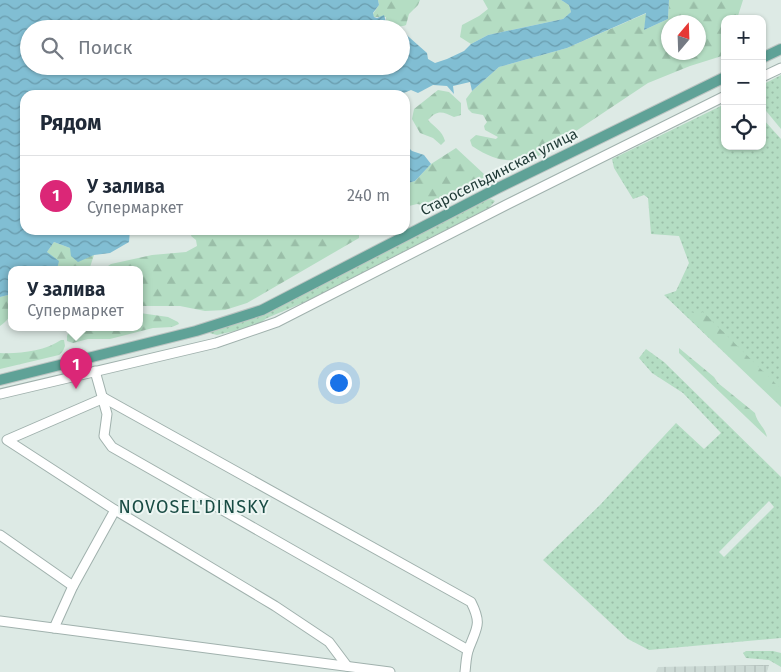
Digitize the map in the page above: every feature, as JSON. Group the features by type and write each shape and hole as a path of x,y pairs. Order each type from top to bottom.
{"main road":[{"path":"766,56 781,49"},
{"name":"Старосельдинская улица","path":"410,234 498,188 721,79"},
{"name":"Старосельдинская улица","path":"0,380 196,331 262,310 408,235"}],"street":[{"path":"766,75 781,68"},
{"path":"0,394 216,343 277,322 721,98"},
{"path":"196,331 200,347"},
{"path":"95,371 107,414 104,436 112,447 468,650"},
{"path":"3,439 104,398"},
{"path":"104,398 471,602 477,614 478,627 468,650 465,672"},
{"path":"3,439 115,510 268,602 329,642 347,666"},
{"path":"54,628 72,586 115,510"},
{"path":"0,535 72,586"},
{"path":"0,621 390,672"}],"shaded area":[{"path":"769,665 767,672 656,672 658,667"}],"green space":[{"path":"378,0 420,0 418,5 409,14 407,20 386,20 386,17 374,17 373,14 379,5"},
{"path":"483,0 561,0 569,5 571,12 563,19 488,35 471,44 460,37 462,25 488,9"},
{"path":"669,0 743,0 738,15 721,15 721,56 690,66 648,83 537,157 503,160 472,146 470,140 476,135 496,139 498,137 485,130 484,126 487,122 483,115 472,113 468,109 466,99 472,91 499,67 567,48 647,13 644,30 661,22 661,60 706,60 706,15 668,15"},
{"path":"781,75 781,129 766,111 766,83"},
{"path":"438,90 449,92 461,103 461,115 454,117 440,112 434,114 428,120 444,137 445,141 441,145 433,138 420,133 412,119 414,109"},
{"path":"721,106 721,150 766,150 766,122 781,139 781,407 664,295 676,291 689,263 679,236 651,234 648,198 644,195 633,199 614,168 612,159"},
{"path":"456,148 484,174 483,181 446,201 429,206 417,204 410,206 410,182 415,181 431,164"},
{"path":"491,199 495,201 489,208 307,301 267,318 256,326 217,335 209,333 212,330 260,315 485,200"},
{"path":"359,235 359,238 247,303 225,310 205,311 180,306 143,306 143,266 108,266 152,255 186,252 197,246 196,240 191,236"},
{"path":"54,242 70,248 78,261 94,255 90,266 55,266 47,252"},
{"path":"8,295 8,319 0,326 0,297"},
{"path":"687,311 698,314 703,312 781,389 781,406 685,314"},
{"path":"143,313 168,317 179,324 172,327 143,331"},
{"path":"69,331 141,331 110,339 88,339 73,343 67,341"},
{"path":"64,340 65,346 59,355 0,369 0,353 32,351 55,344"},
{"path":"679,348 755,413 767,437 679,353"},
{"path":"646,349 664,362 781,477 781,638 649,650 628,639 543,560 600,505 676,423 704,449 721,433 683,393 652,373 639,358","holes":["769,501 774,507 724,557 719,552"]},
{"path":"746,651 773,651 781,653 781,667 769,660 746,658 743,653"}],"water":[{"path":"0,0 378,0 379,5 373,13 374,17 377,18 384,15 385,20 20,20 20,75 410,75 410,38 427,53 428,59 435,63 464,51 471,44 488,35 563,19 571,12 569,5 561,0 669,0 668,15 661,15 661,22 644,30 646,13 567,48 499,67 472,91 470,82 453,86 454,94 447,86 433,85 418,93 411,90 20,90 20,235 130,235 129,242 110,253 94,255 78,262 71,256 70,248 54,242 47,252 59,261 58,266 8,266 8,295 0,297"},
{"path":"410,149 424,155 431,164 415,181 410,182"}],"place":[{"name":"У залива","path":"76,389"}],"district":[{"name":"NOVOSEL'DINSKY","path":"194,507"}]}
